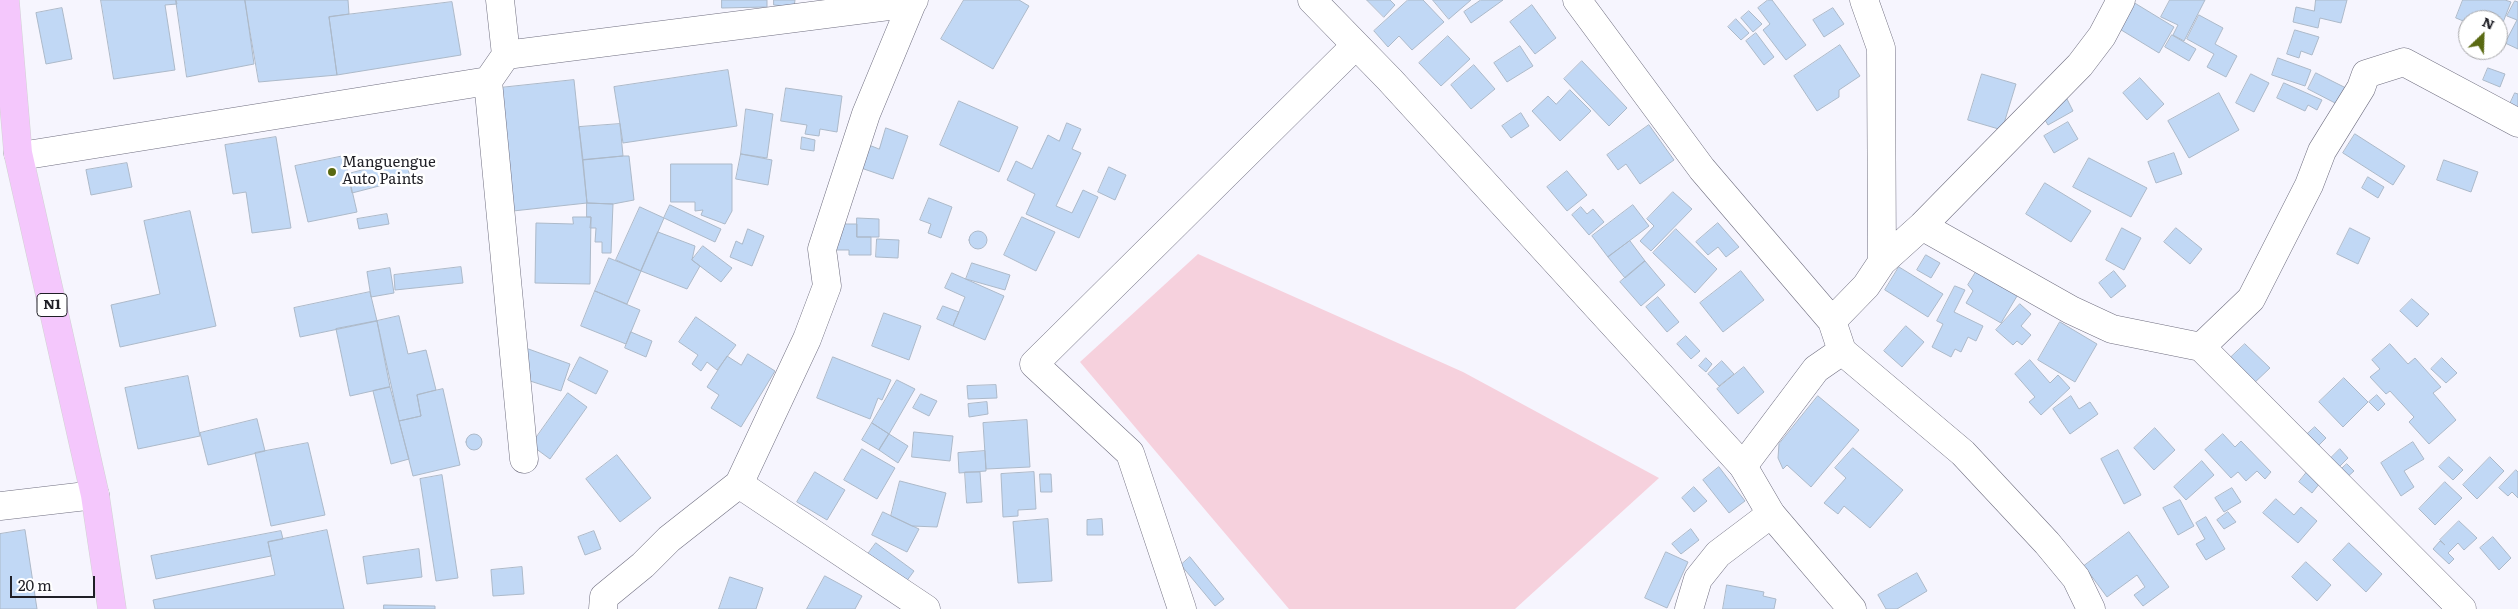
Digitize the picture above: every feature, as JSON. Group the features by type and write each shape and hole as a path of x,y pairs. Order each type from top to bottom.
{"highway":[{"name":"N1","path":"5,0 18,153 95,495 112,609"}],"street":[{"path":"500,0 506,55 488,81 524,459"},
{"path":"1312,0 1428,122 1743,466 1771,514 1852,609"},
{"path":"1577,0 1702,169 1832,321 1842,351 1963,453 2048,543 2076,578 2091,609"},
{"path":"1864,0 1881,48 1882,262"},
{"path":"1832,321 1866,286 1882,262 1922,226 2080,65 2102,36 2121,0"},
{"path":"506,55 912,1 866,114 822,249 827,286 807,339 739,484 668,539 643,565 604,597 603,609"},
{"path":"1182,609 1130,453 1034,364 1355,46"},
{"path":"2201,347 2251,299 2309,185 2322,151 2361,88 2366,74 2404,62 2518,123"},
{"path":"18,153 27,155 37,154 488,81"},
{"path":"1922,226 2070,310 2112,329 2201,347 2462,609"},
{"path":"1743,466 1816,369 1842,351"},
{"path":"739,484 926,609"},
{"path":"0,506 95,495"},
{"path":"1689,609 1698,579 1718,554 1771,514"}],"shaded area":[{"path":"1198,254 1463,372 1659,478 1515,609 1289,609 1080,362"}],"building":[{"path":"101,0 176,0 177,4 165,5 175,70 114,79"},
{"path":"176,0 245,0 254,64 187,77"},
{"path":"245,0 348,0 349,14 329,17 337,75 259,82"},
{"path":"722,0 767,0 767,7 722,8"},
{"path":"774,0 795,0 794,7 774,5"},
{"path":"964,0 1019,0 1029,6 993,69 941,39"},
{"path":"1367,0 1390,0 1395,5 1384,17"},
{"path":"1408,0 1423,0 1444,22 1412,50 1399,36 1388,47 1374,31"},
{"path":"1433,0 1471,0 1449,19"},
{"path":"1481,0 1503,0 1471,23 1464,12"},
{"path":"1768,0 1772,0 1806,45 1786,60 1763,30 1770,24 1758,8"},
{"path":"2170,0 2205,0 2184,41 2173,35 2178,25 2161,17"},
{"path":"2316,0 2347,0 2341,23 2320,18 2318,28 2293,22 2296,7 2314,11"},
{"path":"2463,0 2505,0 2511,2 2508,10 2459,10"},
{"path":"2515,1 2518,2 2518,49 2508,44 2508,37 2517,20 2508,16"},
{"path":"452,2 461,55 337,75 329,17"},
{"path":"2133,2 2174,27 2159,53 2118,28"},
{"path":"1532,5 1556,38 1535,54 1510,22"},
{"path":"62,8 72,59 46,64 36,13"},
{"path":"1833,8 1844,24 1824,37 1813,20"},
{"path":"1749,11 1762,24 1753,32 1741,18"},
{"path":"2199,15 2223,28 2215,44 2237,56 2226,77 2207,67 2214,54 2187,39"},
{"path":"1736,19 1749,33 1741,40 1728,27"},
{"path":"2295,30 2319,37 2312,55 2301,51 2299,58 2287,54"},
{"path":"1756,33 1774,57 1764,65 1746,41"},
{"path":"2172,35 2196,49 2189,61 2165,47"},
{"path":"1448,36 1470,59 1441,86 1419,63"},
{"path":"1840,45 1860,76 1839,90 1839,97 1817,111 1794,76"},
{"path":"1520,46 1533,66 1507,82 1494,63"},
{"path":"2278,58 2311,70 2305,86 2272,75"},
{"path":"1582,61 1627,108 1609,126 1564,79"},
{"path":"1474,65 1495,89 1471,109 1451,85"},
{"path":"2488,68 2505,74 2500,87 2483,80"},
{"path":"728,70 737,126 623,143 614,87"},
{"path":"2316,73 2346,88 2337,104 2308,89"},
{"path":"1982,74 2016,84 2002,130 1968,120"},
{"path":"2251,74 2269,83 2254,112 2236,103"},
{"path":"2140,78 2164,104 2147,120 2123,93"},
{"path":"574,80 587,203 513,211 499,88"},
{"path":"2284,83 2322,100 2317,110 2308,105 2305,111 2277,98"},
{"path":"786,88 842,96 837,132 820,129 819,136 805,134 807,125 781,121"},
{"path":"1570,90 1591,111 1560,141 1532,111 1548,96 1556,104"},
{"path":"2219,93 2239,130 2189,158 2168,121"},
{"path":"2515,93 2518,94 2518,110 2509,106"},
{"path":"2066,97 2073,111 2048,125 2040,111"},
{"path":"959,101 1018,127 999,172 940,145"},
{"path":"746,109 773,114 767,158 741,154"},
{"path":"1521,113 1529,126 1511,138 1502,126"},
{"path":"2068,122 2078,139 2054,153 2044,136"},
{"path":"1067,123 1081,129 1072,149 1081,153 1056,206 1072,213 1083,190 1098,197 1079,238 1026,214 1035,194 1007,180 1016,161 1032,169 1048,135 1059,141"},
{"path":"620,124 623,156 583,160 579,127"},
{"path":"1649,125 1674,160 1640,184 1626,164 1618,170 1607,155"},
{"path":"886,128 908,136 893,179 861,168 869,145 879,149"},
{"path":"2355,134 2405,166 2393,185 2343,153"},
{"path":"276,137 291,228 252,233 246,192 233,194 225,145"},
{"path":"802,137 815,140 814,151 801,149"},
{"path":"2174,153 2182,174 2156,183 2148,162"},
{"path":"741,154 772,160 768,185 736,179"},
{"path":"344,156 357,212 308,222 295,166"},
{"path":"629,156 634,200 613,204 587,203 583,160"},
{"path":"2089,158 2147,188 2131,217 2073,187"},
{"path":"406,159 410,178 352,193 348,174"},
{"path":"2444,160 2478,172 2471,192 2437,180"},
{"path":"127,163 132,187 91,195 86,170"},
{"path":"671,164 732,164 732,211 725,224 701,215 703,210 695,211 695,202 671,202"},
{"path":"1109,167 1126,175 1115,200 1098,192"},
{"path":"1567,171 1587,195 1567,211 1547,187"},
{"path":"2368,177 2384,187 2378,198 2362,188"},
{"path":"2045,183 2091,211 2071,242 2026,214"},
{"path":"1673,192 1692,209 1651,251 1640,241 1654,226 1647,219"},
{"path":"929,198 952,207 941,238 928,233 931,224 920,220"},
{"path":"587,203 613,204 611,253 602,253 602,242 595,242 596,228 590,228 591,217 587,217"},
{"path":"670,205 721,229 715,242 664,218"},
{"path":"1633,205 1649,226 1608,257 1592,236"},
{"path":"640,207 664,218 641,271 616,260"},
{"path":"1581,207 1587,214 1593,209 1604,222 1589,235 1572,215"},
{"path":"190,211 216,326 120,347 111,305 160,294 144,221"},
{"path":"387,214 389,224 359,229 357,219"},
{"path":"573,217 591,217 590,284 535,283 536,223 573,224"},
{"path":"1022,217 1055,232 1036,271 1004,255"},
{"path":"857,218 879,219 879,237 857,237"},
{"path":"1718,223 1739,247 1726,257 1718,247 1708,255 1696,242"},
{"path":"836,224 857,224 857,237 871,237 871,255 849,255 849,250 836,250"},
{"path":"2122,228 2141,238 2124,270 2106,260"},
{"path":"2176,228 2202,249 2190,264 2164,242"},
{"path":"2350,228 2370,238 2358,264 2337,254"},
{"path":"748,229 764,236 752,266 730,257 736,241 742,244"},
{"path":"1676,229 1717,269 1695,293 1653,253"},
{"path":"974,231 982,231 987,236 985,247 974,249 969,244 969,236"},
{"path":"658,232 695,246 692,260 700,266 687,289 641,271"},
{"path":"877,239 899,240 898,258 876,257"},
{"path":"1630,241 1645,261 1625,278 1608,257"},
{"path":"703,246 732,268 721,282 692,260"},
{"path":"1926,255 1940,263 1931,278 1917,270"},
{"path":"609,258 641,271 627,304 595,291"},
{"path":"1645,261 1665,285 1641,306 1620,282"},
{"path":"972,263 1010,275 1005,290 966,279"},
{"path":"461,267 463,283 395,290 394,275"},
{"path":"1899,267 1943,294 1928,317 1885,290"},
{"path":"1979,267 2020,291 2001,323 1966,303 1973,291 1968,285"},
{"path":"390,268 394,293 371,297 367,272"},
{"path":"1741,271 1764,300 1723,332 1700,303"},
{"path":"2114,271 2126,286 2111,298 2099,283"},
{"path":"952,273 1004,296 985,340 953,326 965,297 945,288"},
{"path":"1955,286 1965,290 1954,312 1983,326 1976,341 1968,337 1961,352 1955,349 1951,357 1932,347 1943,324 1937,321"},
{"path":"595,291 640,310 626,344 581,326"},
{"path":"370,292 377,321 300,337 294,308"},
{"path":"1658,297 1679,322 1667,332 1646,307"},
{"path":"2412,299 2429,314 2417,327 2400,311"},
{"path":"2020,304 2031,314 2021,326 2031,335 2022,345 2017,341 2013,345 1996,330"},
{"path":"943,306 959,312 953,326 937,319"},
{"path":"884,313 921,326 909,360 872,346"},
{"path":"399,316 408,354 426,350 436,390 417,395 421,416 399,421 377,321"},
{"path":"696,317 736,345 717,370 707,362 701,371 692,364 698,355 679,342"},
{"path":"377,321 390,387 350,396 336,329"},
{"path":"2060,322 2097,344 2075,382 2038,360"},
{"path":"1906,326 1924,342 1902,367 1884,351"},
{"path":"631,332 652,341 646,357 625,348"},
{"path":"1686,336 1700,351 1691,359 1677,344"},
{"path":"2245,344 2270,368 2252,385 2227,361"},
{"path":"2390,344 2408,364 2415,358 2441,387 2433,393 2456,420 2429,444 2409,422 2414,417 2390,391 2386,394 2370,377 2380,369 2372,360"},
{"path":"523,347 570,364 561,391 527,380"},
{"path":"748,354 775,371 741,427 711,408 719,395 707,387 727,356 741,365"},
{"path":"580,357 608,371 596,394 568,380"},
{"path":"833,357 891,380 882,400 878,398 870,419 817,398"},
{"path":"1706,358 1712,364 1706,372 1699,366"},
{"path":"2442,358 2457,373 2446,383 2431,369"},
{"path":"2030,360 2050,383 2058,375 2070,388 2041,415 2029,402 2035,397 2015,374"},
{"path":"1722,361 1734,374 1719,386 1708,374"},
{"path":"1744,367 1764,392 1738,414 1717,389"},
{"path":"188,376 200,436 138,449 125,388"},
{"path":"2344,378 2368,402 2343,427 2319,402"},
{"path":"897,380 915,389 889,434 872,423"},
{"path":"996,385 997,398 968,399 967,386"},
{"path":"390,387 409,459 391,464 373,391"},
{"path":"443,389 460,465 413,476 399,421 421,416 417,395"},
{"path":"568,393 587,407 550,459 531,445"},
{"path":"921,394 937,401 929,416 913,408"},
{"path":"2377,395 2385,404 2378,411 2369,402"},
{"path":"1818,396 1859,430 1811,487 1787,465 1783,469 1778,458 1779,444"},
{"path":"2071,396 2079,409 2090,402 2098,414 2070,434 2053,409"},
{"path":"987,402 988,414 969,417 968,404"},
{"path":"257,419 265,451 208,465 200,433"},
{"path":"1027,420 1030,467 986,469 983,423"},
{"path":"872,423 889,434 879,450 862,440"},
{"path":"2315,427 2326,438 2315,449 2304,437"},
{"path":"2155,428 2175,450 2154,470 2134,448"},
{"path":"914,432 953,436 950,461 912,457"},
{"path":"474,434 482,442 474,450 466,442"},
{"path":"889,434 908,446 898,463 879,450"},
{"path":"2223,434 2235,447 2241,441 2271,472 2265,479 2257,471 2246,481 2238,472 2231,478 2205,450"},
{"path":"2413,442 2424,459 2404,471 2414,487 2401,496 2381,463"},
{"path":"308,443 325,515 271,526 255,453"},
{"path":"1853,448 1903,490 1870,528 1844,506 1838,514 1824,503 1846,478 1835,468"},
{"path":"862,449 895,468 877,499 844,480"},
{"path":"2340,449 2348,458 2336,470 2328,461"},
{"path":"2118,450 2141,495 2124,504 2101,459"},
{"path":"985,451 986,471 959,473 958,453"},
{"path":"617,455 651,498 620,522 586,479"},
{"path":"2449,457 2463,470 2453,480 2439,467"},
{"path":"2490,457 2504,471 2477,499 2463,485"},
{"path":"2202,461 2214,475 2186,500 2174,487"},
{"path":"2347,464 2354,471 2345,479 2338,472"},
{"path":"1719,467 1745,501 1729,513 1703,480"},
{"path":"2516,470 2518,472 2518,498 2512,492 2508,496 2499,488"},
{"path":"815,472 845,490 827,520 797,502"},
{"path":"965,472 980,472 982,502 967,503"},
{"path":"1034,472 1036,509 1018,510 1018,516 1003,517 1001,474"},
{"path":"2307,472 2320,483 2312,493 2299,482"},
{"path":"1040,474 1051,474 1052,492 1041,492"},
{"path":"442,475 458,578 436,581 420,479"},
{"path":"900,481 946,493 937,527 912,526 891,516"},
{"path":"2445,482 2462,498 2435,525 2419,509"},
{"path":"1694,487 1707,501 1694,512 1682,498"},
{"path":"2232,488 2241,502 2224,512 2215,498"},
{"path":"2276,499 2294,515 2301,507 2317,521 2298,543 2263,513"},
{"path":"2180,500 2194,526 2178,535 2163,508"},
{"path":"883,512 919,529 907,552 872,535"},
{"path":"2228,512 2236,522 2224,529 2217,520"},
{"path":"2206,517 2225,549 2206,560 2196,544 2205,539 2196,523"},
{"path":"1048,519 1052,581 1018,583 1013,522"},
{"path":"1102,519 1103,535 1087,535 1087,520"},
{"path":"2459,521 2477,538 2464,550 2458,543 2448,553 2454,559 2449,564 2433,549 2440,541 2445,545 2440,540"},
{"path":"1691,529 1699,540 1681,554 1672,544"},
{"path":"25,530 37,609 0,609 0,534"},
{"path":"327,530 344,609 155,609 153,600 275,575 268,542"},
{"path":"281,531 283,539 268,542 271,556 156,579 151,556"},
{"path":"594,531 601,549 585,555 578,537"},
{"path":"2129,532 2169,587 2143,606 2134,595 2145,587 2137,575 2107,597 2084,566"},
{"path":"2493,537 2511,558 2499,570 2480,548"},
{"path":"876,543 914,571 903,586 865,558"},
{"path":"2349,543 2382,574 2366,592 2333,560"},
{"path":"419,549 422,577 367,584 363,557"},
{"path":"1666,552 1688,562 1667,608 1645,598"},
{"path":"1190,557 1224,599 1215,606 1181,565"},
{"path":"2306,562 2331,585 2317,601 2292,577"},
{"path":"522,567 524,594 493,596 491,570"},
{"path":"1917,573 1927,591 1897,609 1886,609 1878,595"},
{"path":"825,576 862,596 855,609 807,609"},
{"path":"730,577 763,588 756,609 719,609"},
{"path":"1727,585 1764,592 1763,596 1776,599 1774,609 1723,609"},
{"path":"384,605 435,606 435,609 384,609"}],"place":[{"name":"Manguengue Auto Paints","path":"332,172"}]}
